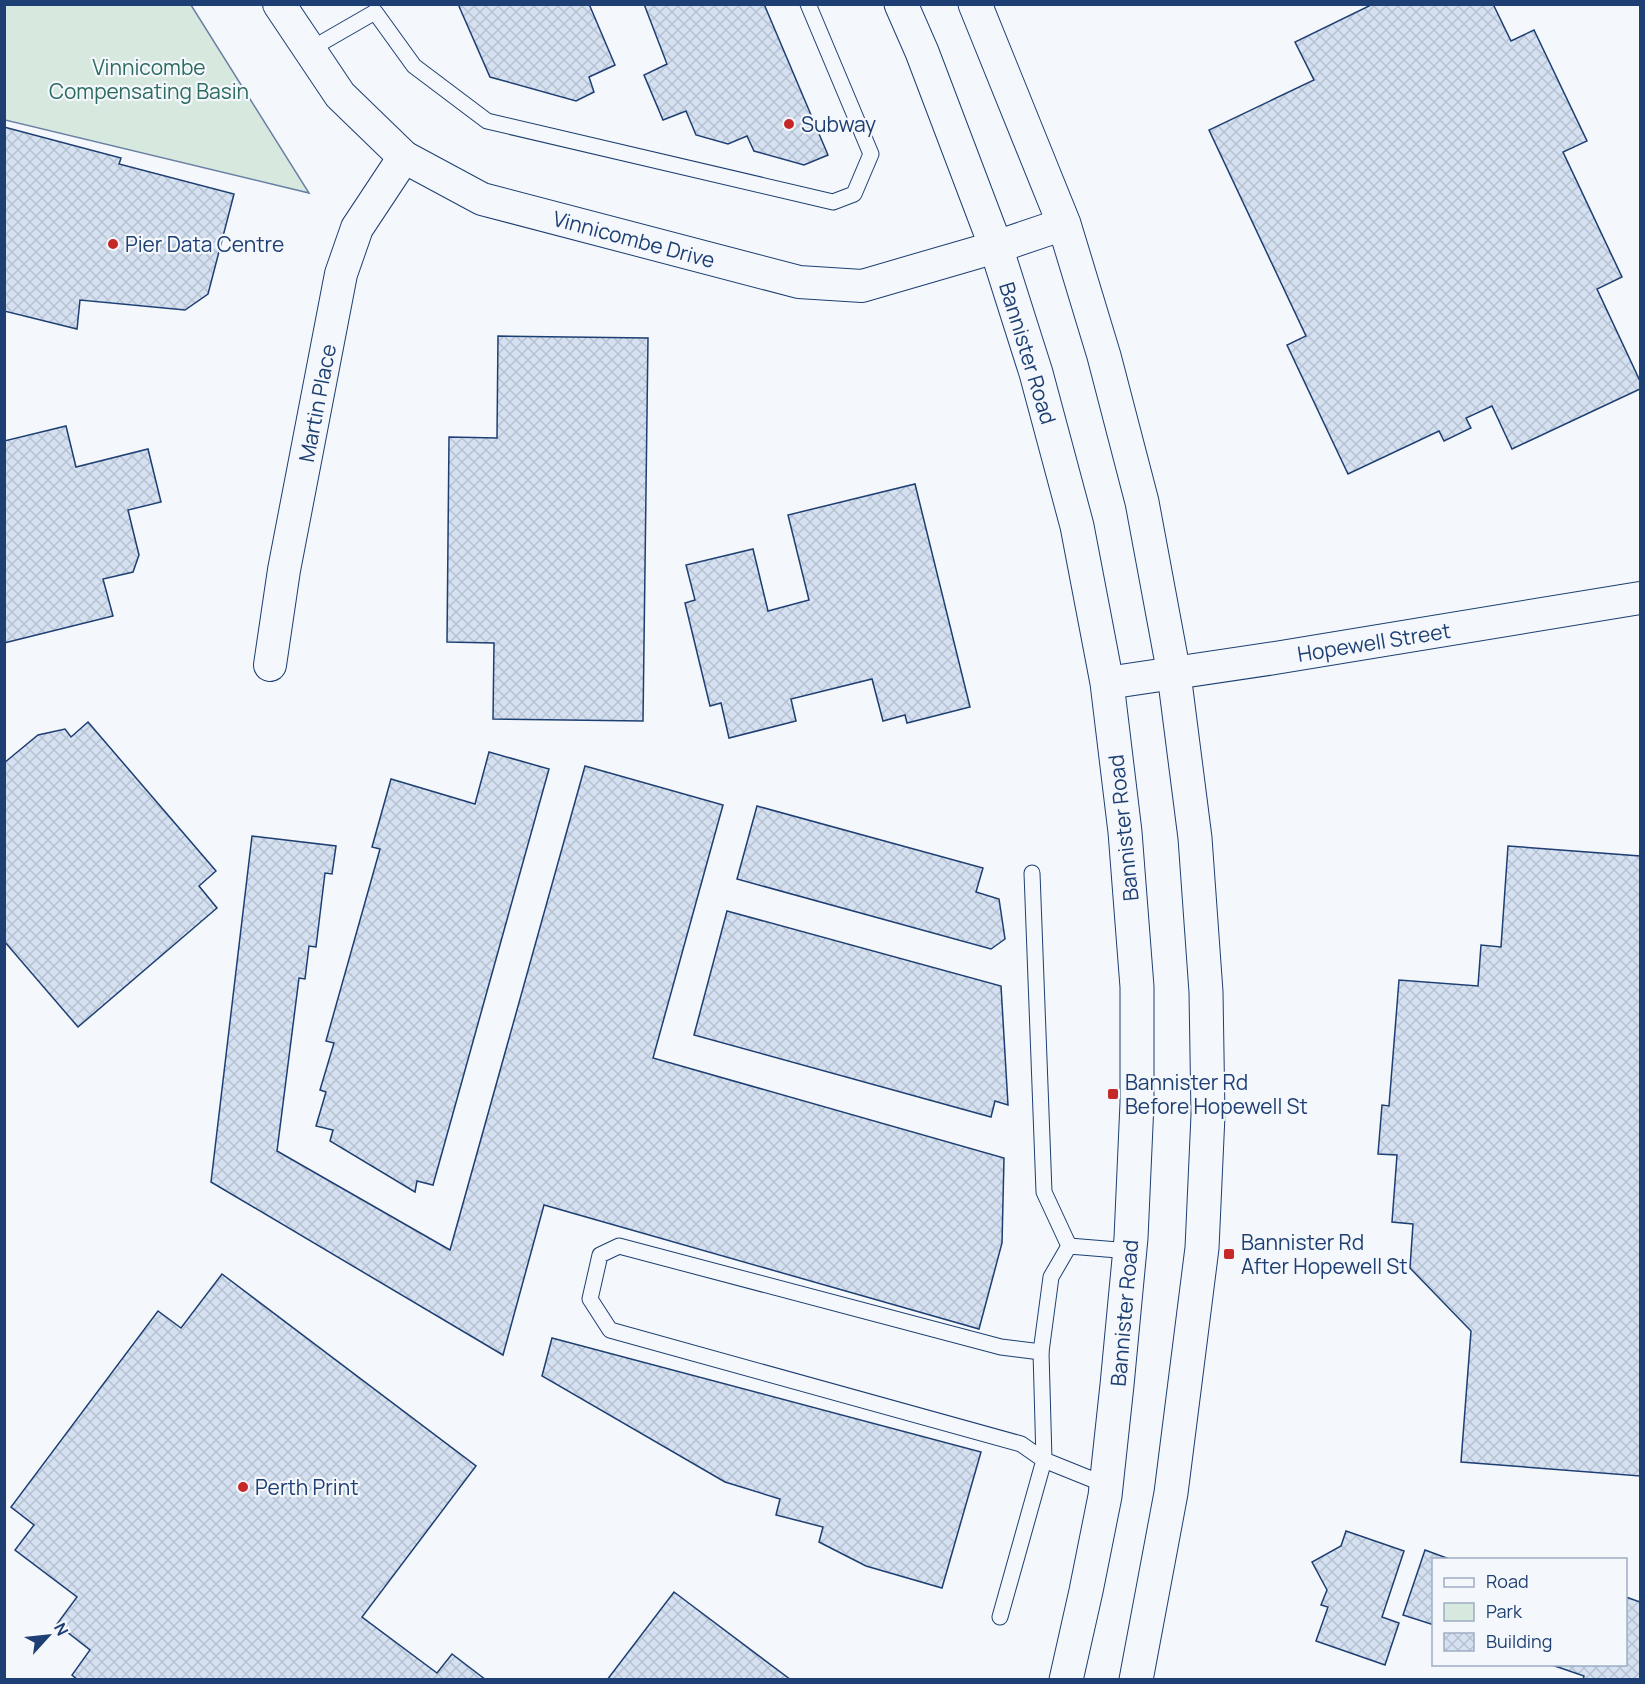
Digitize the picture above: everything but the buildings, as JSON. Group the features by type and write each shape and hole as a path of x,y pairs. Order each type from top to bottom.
{"main road":[{"name":"Bannister Road","path":"901,4 922,52 996,247 1036,373 1077,526 1107,683 1125,832 1137,987 1137,1102 1130,1251 1106,1485 1066,1680"},
{"path":"975,4 1064,224 1104,356 1142,502 1174,674 1196,850 1206,992 1208,1115 1202,1248 1172,1493 1136,1680"}],"street":[{"name":"Vinnicombe Drive","path":"279,4 340,95 404,157 482,199 799,282 862,286 996,247 1064,224"},
{"name":"Martin Place","path":"270,665 284,570 341,274 357,228 404,157"},
{"name":"Hopewell Street","path":"1107,683 1641,598"}],"lane":[{"path":"309,50 375,12 414,66 487,121 834,202 854,194 871,154 808,4"},
{"path":"1032,873 1044,1192 1069,1246"},
{"path":"1041,1352 1001,1347 619,1246 600,1255 590,1299 610,1330 1021,1444 1044,1460 1106,1485"},
{"path":"1069,1246 1130,1251"},
{"path":"1000,1617 1044,1460 1041,1352 1051,1277 1069,1246"}],"green space":[{"name":"Vinnicombe Compensating Basin","path":"5,4 191,5 309,193 5,120"}],"place":[{"name":"Subway","path":"789,124"},
{"name":"Pier Data Centre","path":"113,244"},
{"name":"Bannister Rd Before Hopewell St","path":"1113,1094"},
{"name":"Bannister Rd After Hopewell St","path":"1229,1254"},
{"name":"Perth Print","path":"243,1487"}]}
